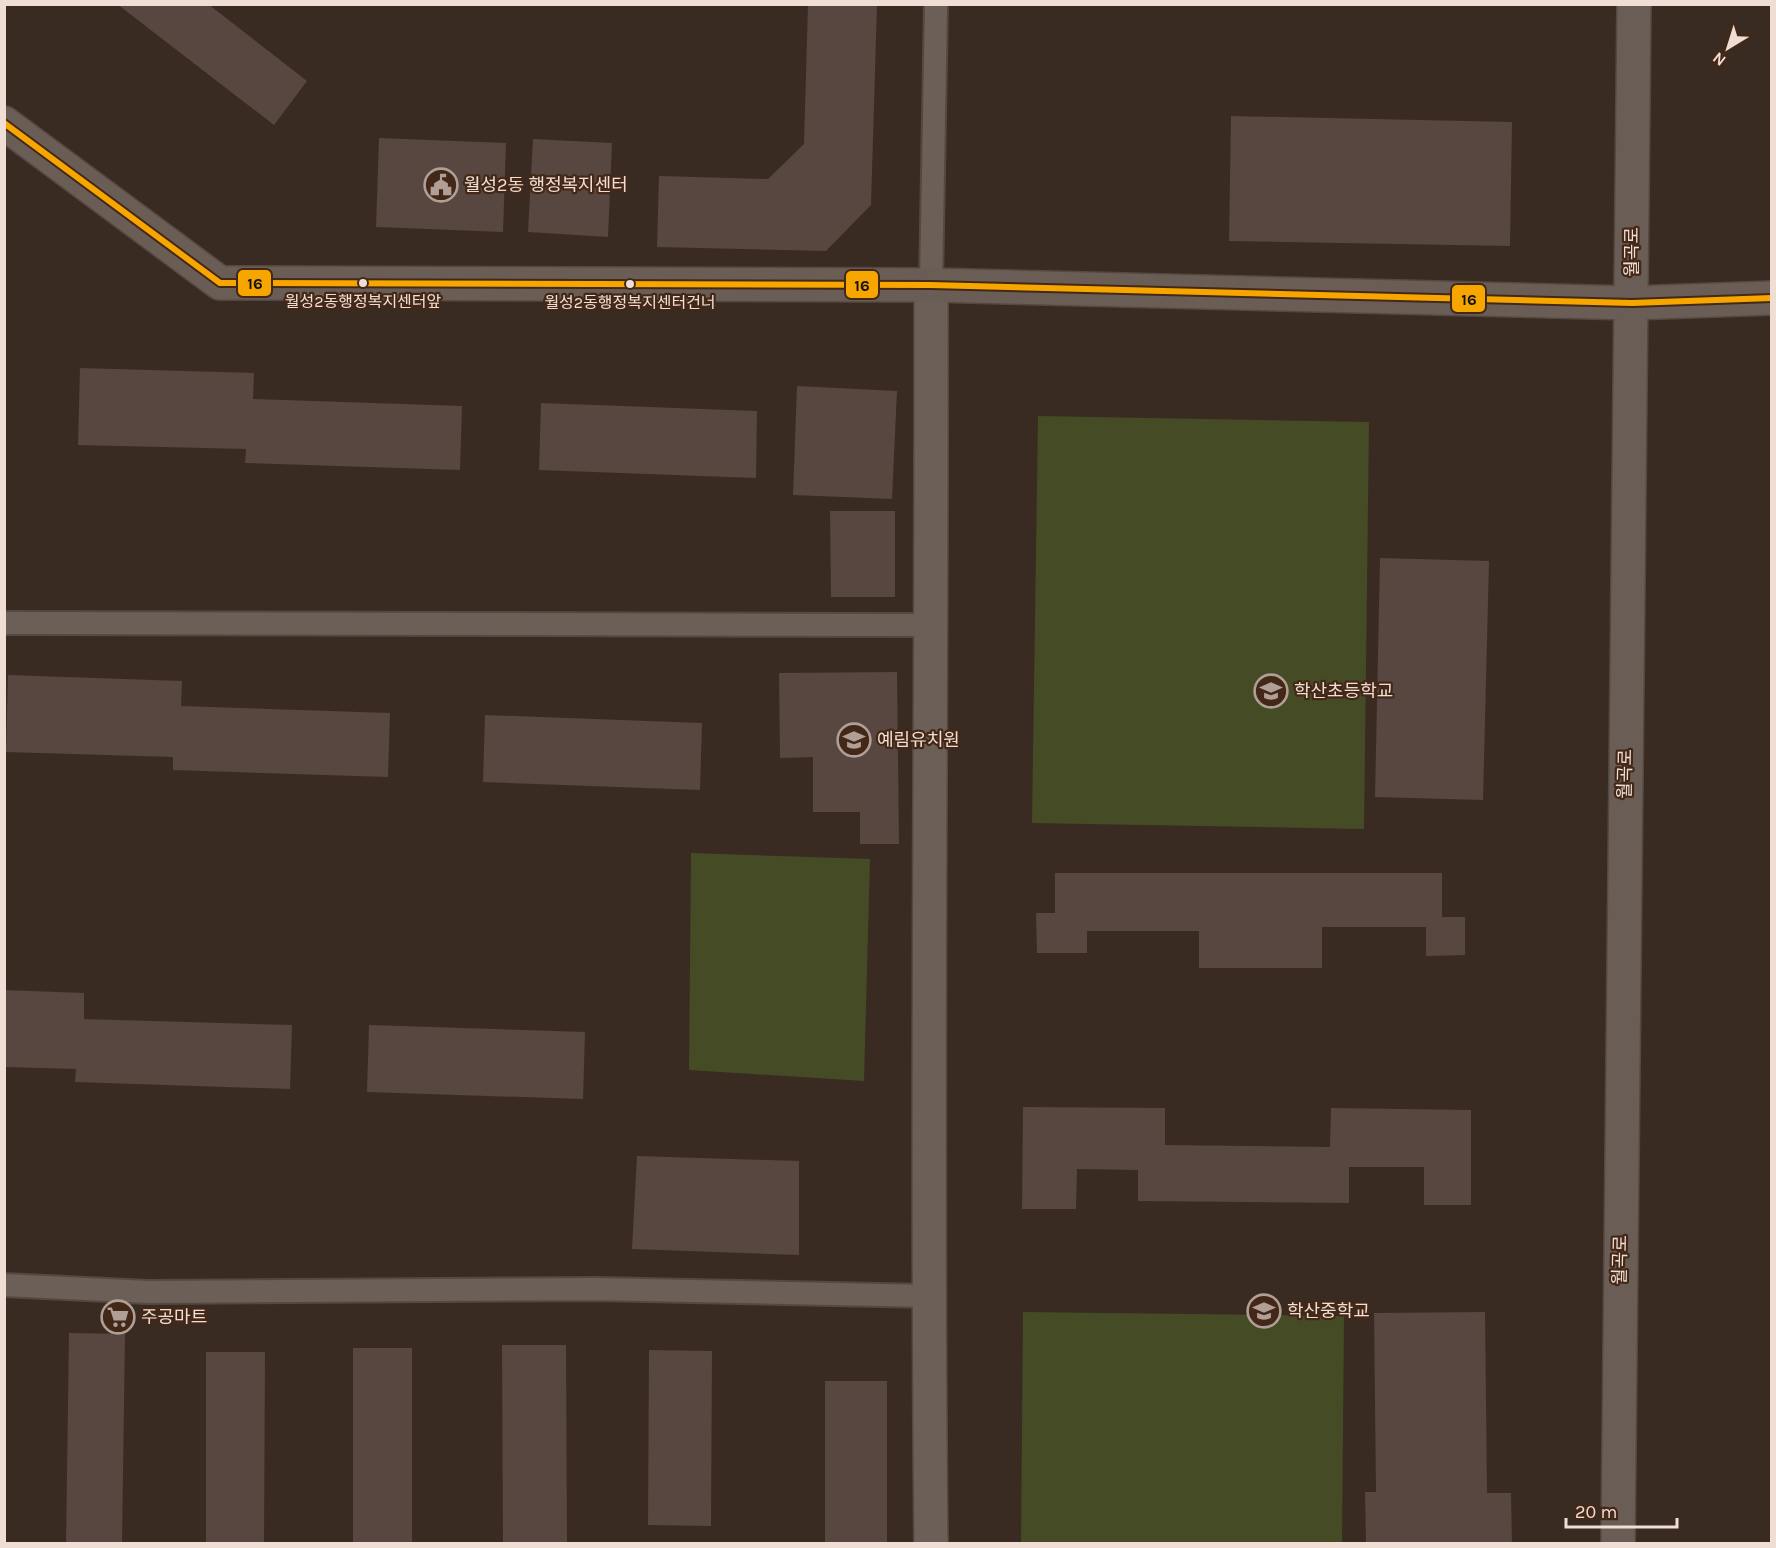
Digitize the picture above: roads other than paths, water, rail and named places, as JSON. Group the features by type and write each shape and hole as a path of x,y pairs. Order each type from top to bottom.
{"street":[{"name":"월곡로","path":"1618,1544 1634,4"},
{"path":"4,123 220,283 931,285 1632,303 1772,298"},
{"path":"931,285 932,626 928,1296 931,1544"}],"lane":[{"path":"931,285 936,4"},
{"path":"4,623 932,626"},
{"path":"4,1285 148,1292 597,1288 928,1296"}],"place":[{"name":"월성2동 행정복지센터","path":"441,185"},
{"name":"월성2동행정복지센터앞","path":"363,283"},
{"name":"월성2동행정복지센터건너","path":"630,284"},
{"name":"학산초등학교","path":"1271,691"},
{"name":"예림유치원","path":"854,740"},
{"name":"학산중학교","path":"1264,1311"},
{"name":"주공마트","path":"118,1317"}]}
